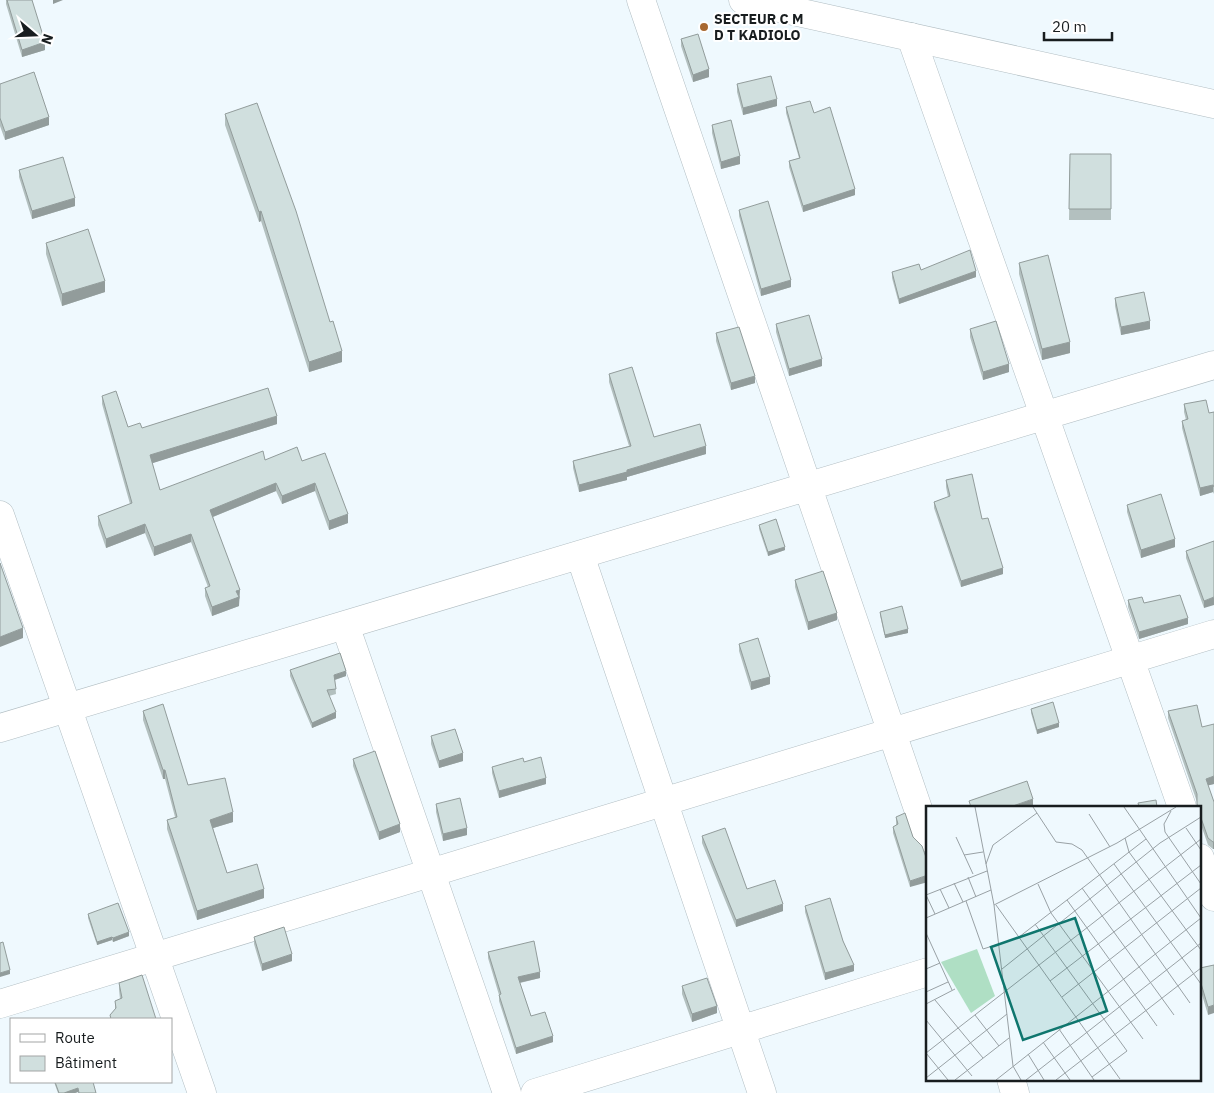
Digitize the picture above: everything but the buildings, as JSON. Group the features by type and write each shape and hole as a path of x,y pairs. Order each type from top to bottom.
{"street":[{"path":"641,0 926,832"},
{"path":"743,0 1214,104"},
{"path":"911,37 1182,806"},
{"path":"0,728 1214,365"},
{"path":"0,514 202,1093"},
{"path":"580,555 762,1093"},
{"path":"345,625 507,1093"},
{"path":"0,1004 1214,634"},
{"path":"1202,864 1210,889"},
{"path":"535,1093 926,973"},
{"path":"1011,1080 1015,1093"}],"place":[{"name":"SECTEUR C M D T KADIOLO","path":"704,27"}]}
